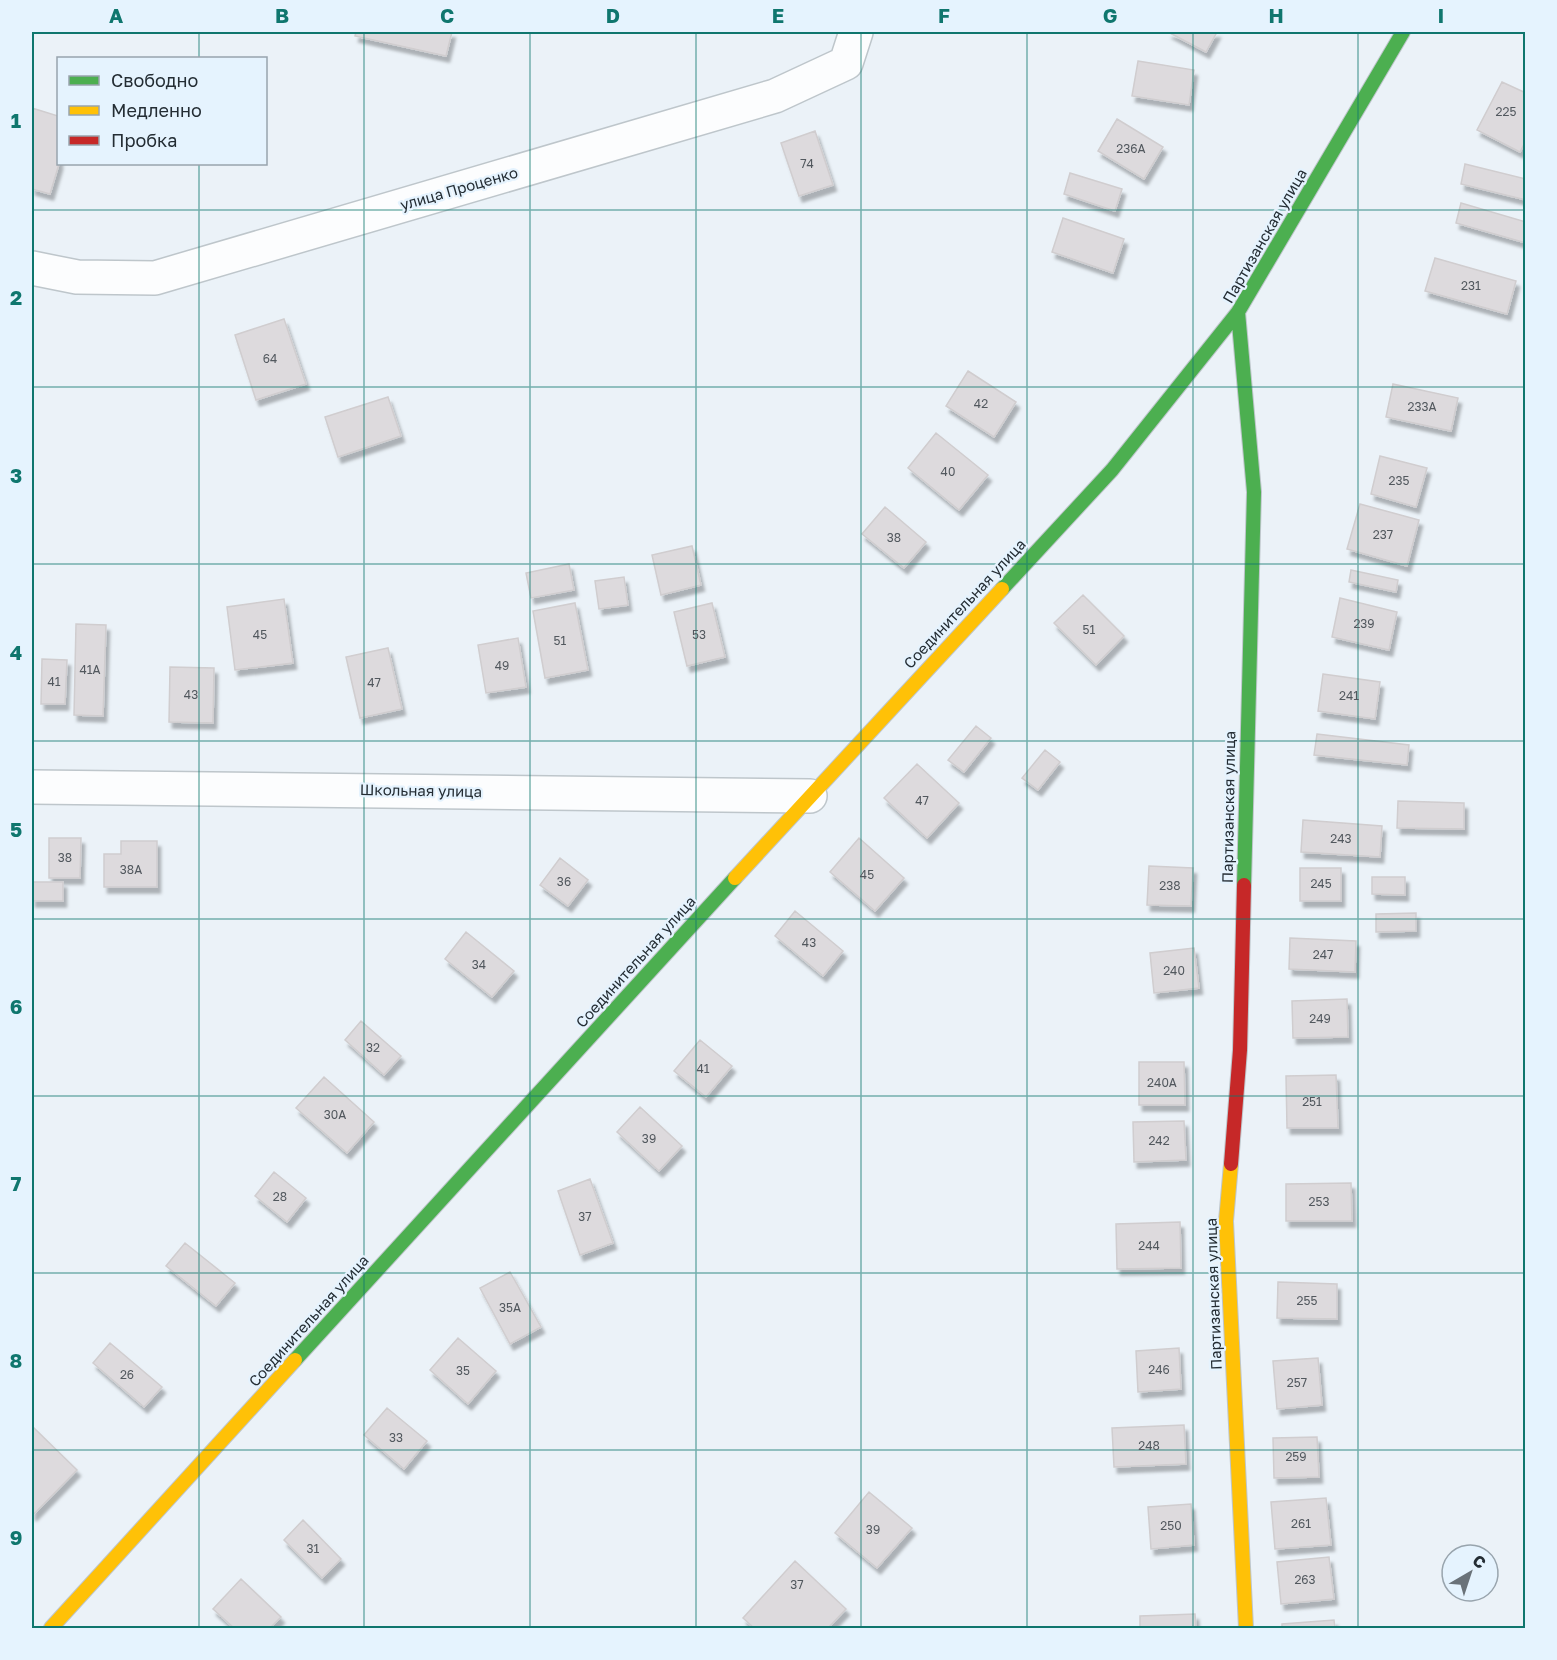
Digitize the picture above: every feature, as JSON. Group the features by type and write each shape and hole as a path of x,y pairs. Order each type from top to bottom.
{"street":[{"name":"улица Проценко","path":"32,268 77,277 155,278 775,96 846,63 856,32"},
{"name":"Партизанская улица","path":"1246,1629 1226,1221 1240,1050 1254,492 1238,312 1403,32"},
{"name":"Соединительная улица","path":"51,1629 810,796 1112,470 1238,312"},
{"name":"Школьная улица","path":"32,786 810,796"}],"building":[{"path":"356,32 452,32 446,56 355,36"},
{"path":"1168,32 1217,32 1206,52"},
{"path":"1138,61 1194,70 1189,105 1132,96"},
{"path":"1502,82 1526,93 1526,140 1520,152 1477,130"},
{"path":"32,108 57,116 59,165 50,194 32,189"},
{"path":"1117,119 1163,147 1144,179 1098,151"},
{"path":"815,131 833,185 799,196 781,143"},
{"path":"1465,164 1526,179 1526,200 1461,184"},
{"path":"1070,173 1122,189 1115,211 1064,194"},
{"path":"1461,203 1526,222 1526,243 1456,223"},
{"path":"1063,218 1124,239 1113,273 1052,252"},
{"path":"1435,258 1516,281 1507,314 1425,291"},
{"path":"284,319 306,384 256,400 235,335"},
{"path":"968,371 1016,402 994,437 946,406"},
{"path":"1393,384 1458,398 1451,431 1386,417"},
{"path":"388,397 401,436 338,457 325,417"},
{"path":"936,433 988,475 959,510 908,468"},
{"path":"1380,456 1427,468 1416,507 1371,494"},
{"path":"1360,504 1419,520 1407,566 1347,549"},
{"path":"885,507 926,542 904,568 862,534"},
{"path":"692,546 701,585 661,595 652,555"},
{"path":"569,564 574,590 531,598 526,573"},
{"path":"1351,570 1398,580 1396,592 1349,582"},
{"path":"624,577 628,605 599,609 595,581"},
{"path":"1083,595 1124,636 1096,665 1054,623"},
{"path":"1340,598 1397,612 1389,650 1332,637"},
{"path":"284,599 293,663 235,670 227,607"},
{"path":"575,603 588,670 545,678 533,611"},
{"path":"712,603 725,657 687,666 674,612"},
{"path":"76,624 106,625 103,716 74,715"},
{"path":"518,638 526,687 486,693 478,645"},
{"path":"388,648 402,709 360,718 346,657"},
{"path":"42,659 67,660 65,704 41,704"},
{"path":"170,667 214,668 213,723 169,722"},
{"path":"1323,674 1380,682 1375,719 1318,711"},
{"path":"976,726 991,738 964,772 948,760"},
{"path":"1317,734 1409,745 1407,765 1314,755"},
{"path":"1045,750 1060,762 1038,790 1022,778"},
{"path":"917,764 959,803 927,838 884,798"},
{"path":"1398,801 1464,803 1464,829 1397,828"},
{"path":"1303,820 1382,826 1380,857 1301,852"},
{"path":"49,838 81,838 80,878 49,878"},
{"path":"859,838 904,878 875,911 830,872"},
{"path":"121,841 157,841 157,887 104,887 104,854 121,854"},
{"path":"560,858 588,880 568,906 540,885"},
{"path":"1149,866 1193,868 1191,906 1147,905"},
{"path":"1300,868 1341,868 1341,901 1300,901"},
{"path":"1372,877 1405,877 1405,895 1372,894"},
{"path":"32,882 63,882 63,901 32,901"},
{"path":"795,911 843,951 823,976 775,936"},
{"path":"1416,913 1416,931 1376,932 1376,914"},
{"path":"466,932 514,971 492,997 445,959"},
{"path":"1290,938 1356,941 1355,972 1289,969"},
{"path":"1194,948 1199,988 1154,993 1150,953"},
{"path":"1347,999 1348,1037 1293,1038 1292,1001"},
{"path":"361,1021 401,1056 384,1075 345,1040"},
{"path":"700,1040 732,1066 706,1097 674,1071"},
{"path":"1139,1062 1184,1062 1185,1105 1139,1105"},
{"path":"1336,1075 1338,1128 1287,1128 1286,1076"},
{"path":"324,1077 374,1122 347,1153 296,1108"},
{"path":"640,1107 682,1146 659,1171 617,1132"},
{"path":"1184,1121 1186,1160 1134,1162 1133,1122"},
{"path":"274,1172 306,1198 287,1222 255,1196"},
{"path":"590,1179 613,1243 580,1255 558,1191"},
{"path":"1351,1183 1352,1221 1286,1221 1286,1184"},
{"path":"1180,1222 1181,1268 1117,1269 1116,1224"},
{"path":"185,1243 235,1283 216,1306 166,1266"},
{"path":"510,1272 541,1327 510,1344 480,1288"},
{"path":"1278,1282 1337,1284 1337,1319 1277,1318"},
{"path":"458,1338 496,1371 468,1404 430,1370"},
{"path":"110,1343 162,1387 144,1407 93,1363"},
{"path":"1179,1348 1181,1389 1138,1392 1136,1351"},
{"path":"1318,1358 1322,1405 1277,1409 1273,1361"},
{"path":"387,1408 427,1441 404,1469 364,1435"},
{"path":"1184,1425 1186,1464 1114,1467 1112,1428"},
{"path":"33,1427 77,1470 33,1515 32,1514"},
{"path":"1317,1437 1319,1477 1274,1478 1273,1438"},
{"path":"869,1492 912,1528 877,1568 835,1533"},
{"path":"1326,1498 1331,1545 1275,1549 1271,1502"},
{"path":"1191,1504 1194,1545 1151,1549 1148,1507"},
{"path":"303,1520 341,1559 322,1578 284,1540"},
{"path":"1329,1557 1334,1599 1281,1604 1277,1562"},
{"path":"795,1561 846,1609 828,1628 754,1628 743,1618"},
{"path":"241,1579 281,1617 270,1628 234,1628 213,1609"},
{"path":"1195,1614 1196,1628 1140,1628 1140,1616"},
{"path":"1334,1620 1335,1628 1282,1628 1282,1624"}],"traffic: fast":[{"path":"1002,589 1112,470 1238,312 1403,32"},
{"path":"1238,312 1254,492 1244,885"},
{"path":"295,1360 735,878"}],"traffic: slow":[{"path":"735,878 1002,589"},
{"path":"1231,1164 1226,1221 1246,1628"},
{"path":"51,1628 295,1360"}],"traffic: jam":[{"path":"1231,1164 1240,1050 1244,885"}]}
